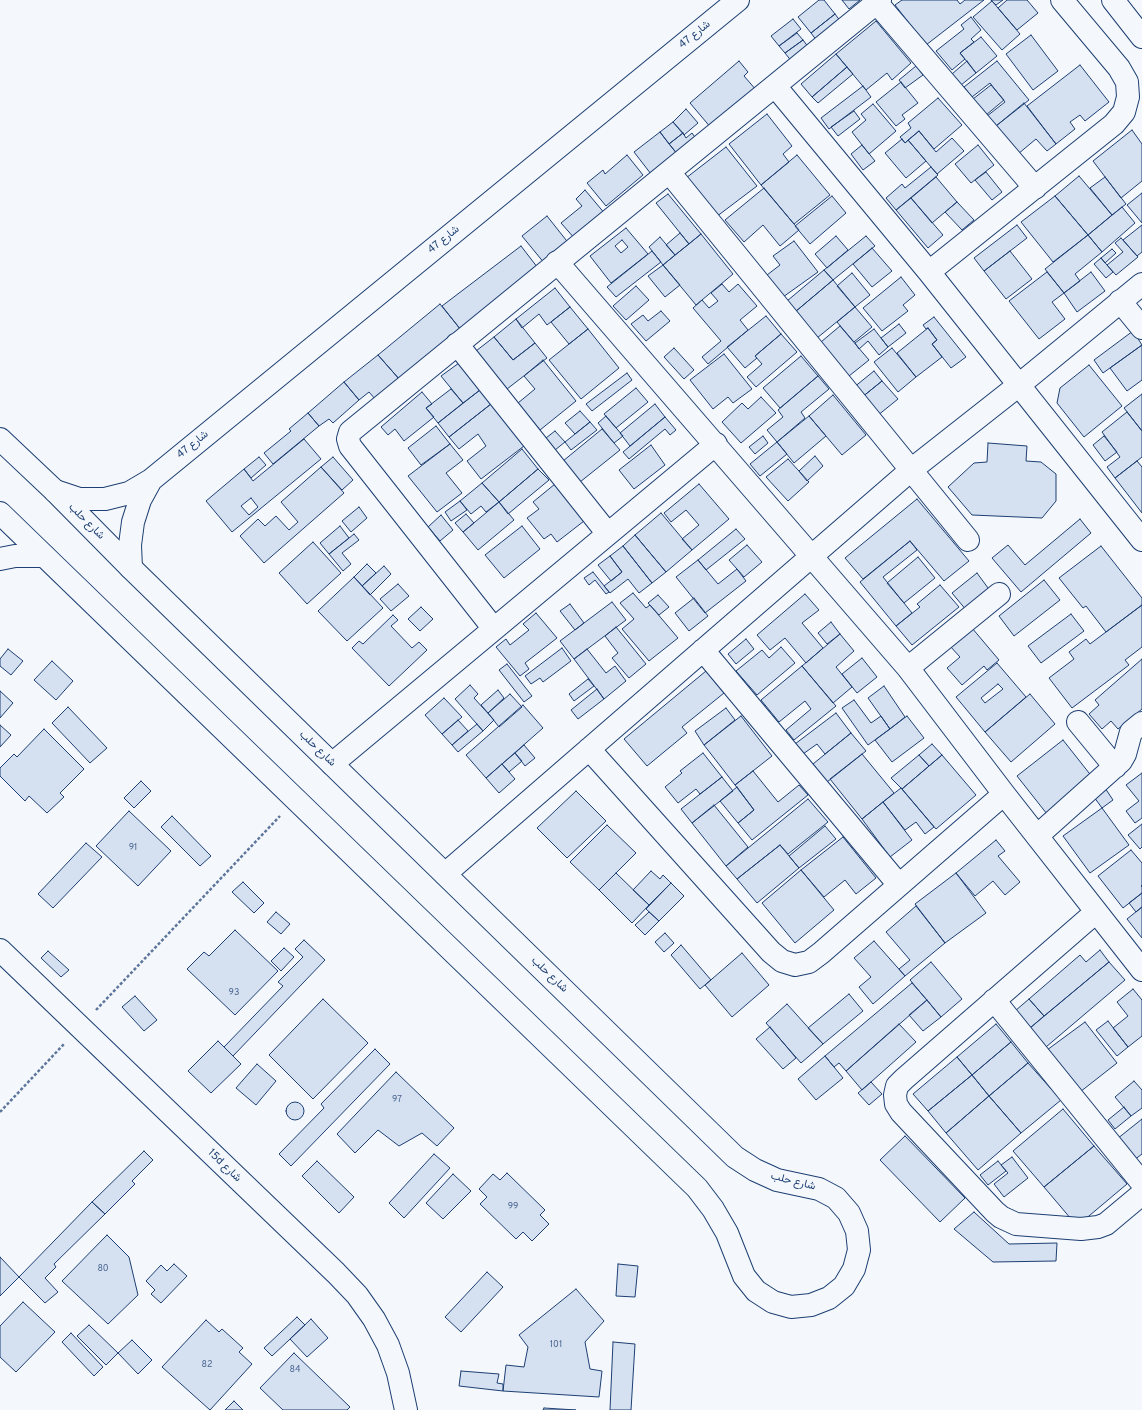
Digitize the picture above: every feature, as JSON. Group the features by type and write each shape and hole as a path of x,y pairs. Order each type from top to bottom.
{"street":[{"name":"شارع 47","path":"55,491 79,499 104,499 129,493 151,480 738,0"},
{"path":"929,272 1114,124 1124,112 1128,97 1127,82 1119,68 1062,0"},
{"path":"1113,0 1142,37"},
{"path":"494,629 350,446 348,439 350,432 356,426 557,262 878,1 1035,188"},
{"path":"775,86 929,272 1142,540"},
{"path":"669,172 968,540"},
{"path":"557,262 716,444 908,668 1004,794 1142,970"},
{"path":"446,874 911,470 1019,385 1142,284"},
{"path":"1120,301 1142,328"},
{"path":"457,344 608,534"},
{"name":"شارع حلب","path":"0,439 55,491 131,568 735,1157 755,1170 777,1180 819,1189 836,1198 849,1213 857,1231 859,1250 854,1269 844,1286 829,1298 811,1305 791,1307 773,1302 756,1291 744,1276 727,1233 697,1188 0,514"},
{"path":"332,764 716,444"},
{"name":"شارع 47","path":"131,568 130,545 133,522 140,500 151,480"},
{"path":"0,559 15,556 44,556"},
{"path":"908,668 999,594"},
{"path":"704,650 899,885"},
{"path":"1078,722 1115,767"},
{"path":"1037,836 1115,767 1138,738"},
{"path":"589,750 771,952 782,961 795,965 809,962 1004,794"},
{"path":"1096,912 904,1079 897,1086 895,1095 896,1104 995,1212 1001,1217 1016,1224 1081,1229 1098,1227 1106,1224 1142,1194"},
{"name":"15d شارع","path":"0,950 357,1295 374,1319 388,1345 398,1373 406,1410"},
{"path":"994,1000 1142,1183"}],"path":[{"path":"0,1112 296,799"}],"building":[{"path":"819,0 824,0 835,14 811,33 798,17"},
{"path":"842,0 860,0 849,9"},
{"path":"902,0 957,0 960,4 965,0 984,0 926,45 895,5"},
{"path":"991,0 1003,0 996,5"},
{"path":"1007,0 1027,0 1038,13 1017,30 998,8"},
{"path":"992,1 1020,34 1002,50 973,17"},
{"path":"835,14 844,26 820,45 811,33"},
{"path":"971,17 981,30 971,39 974,42 960,53 965,59 952,70 936,51 964,29 961,25"},
{"path":"793,19 801,29 779,46 771,36"},
{"path":"876,21 911,63 892,80 887,73 866,90 836,54"},
{"path":"797,33 803,40 785,53 779,46"},
{"path":"1031,35 1058,71 1033,90 1006,54"},
{"path":"981,37 997,56 976,73 960,53"},
{"path":"803,40 809,48 792,62 785,53"},
{"path":"836,54 847,67 812,97 801,84"},
{"path":"739,61 748,72 744,76 757,91 712,129 690,103"},
{"path":"967,61 976,73 961,85 952,74"},
{"path":"997,61 1029,100 996,126 987,116 1005,102 990,83 972,97 964,87"},
{"path":"1080,65 1109,102 1085,121 1080,115 1070,122 1075,129 1056,144 1027,106"},
{"path":"916,66 923,75 905,88 899,80"},
{"path":"847,67 853,74 818,103 812,97"},
{"path":"901,82 918,103 902,115 905,119 896,126 876,102"},
{"path":"991,85 1004,100 986,115 973,99"},
{"path":"863,86 871,97 829,129 821,118"},
{"path":"938,98 962,125 934,149 919,131 905,143 900,137 911,128 908,123"},
{"path":"1024,103 1056,144 1047,151 1036,139 1018,154 996,126"},
{"path":"873,104 896,131 869,154 852,132 866,120 861,114"},
{"path":"686,109 698,123 684,135 673,122"},
{"path":"854,111 860,119 838,136 831,127"},
{"path":"767,114 792,146 783,154 789,162 761,185 729,144"},
{"path":"673,122 683,133 669,144 660,132"},
{"path":"1132,130 1142,144 1142,181 1121,198 1093,161"},
{"path":"919,131 936,152 952,138 964,151 937,174 908,140"},
{"path":"660,132 677,154 651,174 634,152"},
{"path":"683,133 686,138 692,133 699,143 681,158 669,144"},
{"path":"902,139 905,143 908,140 926,161 906,178 885,153"},
{"path":"862,145 875,161 863,170 851,154"},
{"path":"978,145 994,165 971,183 955,164"},
{"path":"726,147 757,186 716,217 686,178"},
{"path":"627,155 643,175 606,206 587,183 603,170 605,174"},
{"path":"797,155 830,195 794,224 761,185"},
{"path":"931,167 938,175 896,210 886,198 902,184 905,188"},
{"path":"986,172 1002,192 992,200 975,180"},
{"path":"1079,176 1112,215 1088,235 1055,196"},
{"path":"936,177 957,202 932,223 911,198"},
{"path":"1105,177 1126,204 1112,215 1090,188"},
{"path":"764,188 799,230 780,246 763,225 744,242 725,220"},
{"path":"585,190 606,215 576,240 561,223 582,206 576,199"},
{"path":"1142,193 1142,223 1127,205"},
{"path":"668,194 701,234 689,244 656,203"},
{"path":"832,196 846,213 810,244 795,226"},
{"path":"1055,196 1088,235 1053,262 1021,222"},
{"path":"911,198 943,235 928,248 896,210"},
{"path":"957,202 974,220 962,230 945,212"},
{"path":"1122,207 1135,223 1102,252 1088,235"},
{"path":"547,216 570,245 545,264 522,236"},
{"path":"1017,225 1027,238 984,271 974,258"},
{"path":"1142,225 1142,252 1137,256 1123,240"},
{"path":"626,228 648,254 611,283 590,256","holes":["622,240 628,247 621,253 615,246"]},
{"path":"680,233 689,244 675,255 666,245"},
{"path":"701,234 733,274 696,305 663,265"},
{"path":"1088,235 1102,252 1075,274 1080,281 1064,293 1045,269"},
{"path":"836,236 848,250 827,268 815,254"},
{"path":"866,236 875,246 833,280 824,270"},
{"path":"660,237 675,255 663,265 649,247"},
{"path":"1121,238 1138,257 1116,275 1107,265 1123,252 1115,243"},
{"path":"794,241 818,272 783,297 767,275 780,265 773,256"},
{"path":"521,246 541,272 461,330 442,306"},
{"path":"872,248 892,271 872,287 853,264"},
{"path":"1112,249 1116,253 1105,263 1101,258"},
{"path":"652,251 661,262 616,297 607,287"},
{"path":"1010,251 1032,279 1006,299 984,271"},
{"path":"1101,258 1113,272 1106,278 1094,264"},
{"path":"663,265 680,285 665,297 648,276"},
{"path":"824,270 833,280 795,312 787,301"},
{"path":"1047,272 1064,293 1052,302 1065,319 1039,339 1009,301"},
{"path":"1091,272 1105,291 1077,312 1064,293"},
{"path":"852,273 870,295 855,307 837,286"},
{"path":"901,277 915,295 903,305 908,311 882,331 863,308"},
{"path":"833,280 855,307 817,338 795,312"},
{"path":"722,284 729,292 738,284 757,306 740,320 748,330 708,364 702,357 721,341 693,308 702,300 709,308 718,301 711,293"},
{"path":"636,286 649,300 626,320 613,306"},
{"path":"555,288 570,307 547,325 539,314 522,328 516,319"},
{"path":"440,304 461,330 400,380 378,355"},
{"path":"570,307 588,329 569,344 551,322"},
{"path":"855,307 872,327 854,342 837,322"},
{"path":"661,311 670,321 646,341 631,324 643,315 648,321"},
{"path":"766,316 781,334 755,356 757,358 745,368 727,347"},
{"path":"934,317 966,357 951,368 932,344 937,340 928,328 926,329 923,325"},
{"path":"516,319 535,343 513,360 494,337"},
{"path":"899,324 906,333 888,347 881,338"},
{"path":"840,326 869,360 849,376 821,342"},
{"path":"928,328 937,340 932,344 942,357 916,377 897,353"},
{"path":"588,329 619,368 581,399 549,360"},
{"path":"874,329 888,347 879,355 868,341 859,349 855,343"},
{"path":"1133,331 1142,345 1103,373 1094,360"},
{"path":"781,334 797,352 756,387 747,377 762,364 755,356"},
{"path":"494,337 513,360 535,343 547,358 507,389 476,351"},
{"path":"1142,345 1142,380 1127,391 1110,368"},
{"path":"674,348 694,370 684,379 664,357"},
{"path":"892,348 916,377 898,392 874,362"},
{"path":"724,354 752,389 733,403 728,397 713,409 690,380"},
{"path":"378,355 400,380 376,400 369,392 359,400 344,382"},
{"path":"801,356 818,376 780,408 763,388"},
{"path":"543,360 576,401 540,430 518,403 535,389 524,376"},
{"path":"459,363 480,390 463,403 441,376"},
{"path":"1089,365 1122,406 1084,437 1057,403 1060,388"},
{"path":"874,371 882,381 861,398 853,388"},
{"path":"627,373 632,380 592,411 586,404"},
{"path":"818,376 829,389 801,412 805,418 777,442 767,430 783,417 778,410"},
{"path":"882,381 898,399 877,416 861,398"},
{"path":"344,382 359,400 333,423 329,419 319,426 308,413"},
{"path":"636,388 648,402 616,428 604,414"},
{"path":"451,389 463,403 438,423 426,408"},
{"path":"480,390 491,404 449,437 438,423"},
{"path":"422,392 432,404 426,408 434,417 404,441 395,429 388,435 381,427"},
{"path":"1142,394 1142,431 1124,408"},
{"path":"833,395 866,435 842,455 809,416"},
{"path":"761,397 776,413 741,443 722,422 742,403 748,409"},
{"path":"491,404 524,446 481,479 467,461 486,446 478,434 459,449 449,437"},
{"path":"655,404 665,417 630,446 620,433"},
{"path":"580,411 590,422 575,434 565,423"},
{"path":"1127,412 1142,431 1142,457 1115,478 1107,467 1120,457 1102,432"},
{"path":"308,413 319,426 273,464 264,453 291,431 289,429"},
{"path":"606,416 623,436 614,443 598,423"},
{"path":"809,416 826,436 794,463 777,442"},
{"path":"665,417 676,430 670,435 665,429 629,459 623,452"},
{"path":"590,422 597,430 571,450 565,442"},
{"path":"436,426 450,444 421,465 408,448"},
{"path":"602,429 620,450 580,482 563,461"},
{"path":"555,431 565,442 555,450 546,438"},
{"path":"763,436 768,443 755,454 749,447"},
{"path":"1104,436 1117,452 1105,461 1093,445"},
{"path":"304,439 321,459 232,532 206,501 244,469 253,481","holes":["251,498 258,507 249,515 241,506"]},
{"path":"777,442 787,454 760,476 750,464"},
{"path":"988,443 1027,446 1026,461 1041,462 1056,474 1056,501 1042,518 972,515 948,487 974,463 987,462"},
{"path":"450,444 463,460 446,473 462,493 437,512 408,476"},
{"path":"651,445 665,465 634,489 619,470"},
{"path":"522,449 538,469 499,502 482,483"},
{"path":"815,456 823,466 807,481 799,471"},
{"path":"259,457 266,465 251,478 244,469"},
{"path":"333,457 353,480 342,490 321,467"},
{"path":"788,459 809,482 788,501 766,477"},
{"path":"1137,461 1142,467 1142,513 1115,478"},
{"path":"321,467 344,493 264,563 240,536 258,519 265,526 276,516 289,530 298,522 281,502"},
{"path":"538,469 549,480 508,514 499,502"},
{"path":"482,483 499,502 486,512 481,506 471,514 460,501"},
{"path":"555,484 584,521 557,542 551,534 544,539 527,518 539,509 533,502"},
{"path":"699,484 729,519 692,550 682,539 699,525 686,510 671,522 664,513"},
{"path":"917,499 969,561 944,581 910,541 863,579 845,558"},
{"path":"460,501 467,510 451,521 445,512"},
{"path":"499,502 514,520 478,550 463,532"},
{"path":"359,507 367,518 351,532 342,521"},
{"path":"661,513 692,550 666,572 635,535"},
{"path":"466,514 474,523 463,532 455,523"},
{"path":"441,515 453,530 440,541 428,527"},
{"path":"1080,519 1091,533 1021,592 992,558 1008,545 1025,565"},
{"path":"340,526 349,538 329,554 320,543"},
{"path":"522,526 540,549 504,578 485,555"},
{"path":"736,529 745,539 706,570 698,560"},
{"path":"354,534 359,540 342,553 351,564 343,571 329,554"},
{"path":"635,535 666,572 652,583 623,546"},
{"path":"910,541 917,550 883,577 912,613 896,626 860,582"},
{"path":"313,542 341,573 307,604 279,573"},
{"path":"747,545 762,562 744,577 729,560"},
{"path":"623,546 652,583 639,593 628,579 610,593 604,586 622,572 610,556"},
{"path":"1101,546 1142,598 1142,605 1106,632 1086,606 1083,608 1059,578"},
{"path":"610,556 622,572 611,581 598,565"},
{"path":"918,557 935,578 904,603 887,583"},
{"path":"698,560 718,584 737,569 746,581 705,613 676,577"},
{"path":"367,564 376,573 362,586 354,577"},
{"path":"384,566 391,574 370,595 362,586"},
{"path":"593,572 609,592 606,594 595,580 589,585 584,578"},
{"path":"977,573 991,592 967,611 952,593"},
{"path":"354,577 383,608 347,641 318,611"},
{"path":"1044,580 1060,600 1014,636 999,616"},
{"path":"398,584 409,596 391,611 380,599"},
{"path":"940,585 959,607 912,645 896,626 920,607 917,604"},
{"path":"633,593 646,608 650,605 678,638 649,661 622,629 634,619 620,603"},
{"path":"805,594 819,610 802,623 823,648 806,663 785,638 770,650 757,635"},
{"path":"658,595 669,607 659,615 648,603"},
{"path":"694,598 708,616 689,631 675,613"},
{"path":"612,602 626,620 574,659 560,641"},
{"path":"570,604 584,623 575,630 560,611"},
{"path":"1142,605 1142,647 1125,660 1129,665 1072,708 1049,678 1074,659 1069,652 1086,639 1090,644"},
{"path":"421,607 433,619 420,631 408,619"},
{"path":"536,613 557,638 525,663 529,669 520,676 496,647 506,639 510,645 529,630 523,624"},
{"path":"1071,614 1084,631 1041,663 1028,646"},
{"path":"393,615 398,620 391,626 412,648 419,642 427,650 389,686 352,648 359,641 363,644"},
{"path":"831,622 840,634 827,644 818,633"},
{"path":"616,627 646,664 629,678 612,658 618,653 605,636"},
{"path":"972,628 999,660 987,670 984,666 962,685 947,668 960,657 950,646"},
{"path":"840,634 854,651 836,667 852,687 833,703 802,666"},
{"path":"746,639 754,649 736,664 728,654"},
{"path":"781,647 795,663 757,695 736,671 762,650 769,658"},
{"path":"562,648 571,661 543,682 540,678 531,684 525,676"},
{"path":"8,649 23,661 11,675 0,666 0,659"},
{"path":"587,649 606,673 615,666 626,681 604,699 574,659"},
{"path":"862,658 877,677 857,693 842,674"},
{"path":"1142,659 1142,709 1118,729 1111,721 1102,729 1089,714 1099,705 1095,700"},
{"path":"52,661 73,681 56,700 34,680"},
{"path":"997,663 1026,697 985,732 956,697","holes":["998,684 1003,689 985,703 981,698"]},
{"path":"507,664 532,696 524,702 499,670"},
{"path":"802,666 836,706 794,740 786,730 811,709 805,701 779,722 761,700"},
{"path":"706,671 724,693 682,727 687,733 647,766 624,739"},
{"path":"588,679 594,686 574,701 569,694"},
{"path":"470,685 478,694 474,698 494,720 483,731 455,699"},
{"path":"884,686 905,717 890,729 868,698"},
{"path":"597,689 604,699 578,719 571,710"},
{"path":"498,690 504,698 488,713 481,705"},
{"path":"0,691 13,703 0,718"},
{"path":"510,694 522,707 499,727 488,713"},
{"path":"1030,694 1055,724 1011,762 985,732"},
{"path":"444,698 462,717 442,734 425,715"},
{"path":"854,700 871,723 881,716 890,729 868,745 842,708"},
{"path":"523,705 543,728 486,778 466,755"},
{"path":"68,707 107,748 90,763 52,723"},
{"path":"726,708 735,720 704,745 695,731"},
{"path":"836,713 851,733 825,754 817,744 803,754 795,744"},
{"path":"741,716 772,756 735,785 704,745"},
{"path":"907,716 924,738 892,762 875,740"},
{"path":"458,720 468,731 452,745 442,734"},
{"path":"477,724 483,731 458,752 452,745"},
{"path":"0,725 11,735 0,747"},
{"path":"44,729 84,769 60,793 64,797 47,813 29,796 25,801 0,776 0,768 14,754 17,757"},
{"path":"851,733 866,751 827,782 813,764"},
{"path":"1063,740 1093,778 1047,814 1017,776"},
{"path":"932,744 942,755 929,766 919,755"},
{"path":"524,745 535,758 525,766 515,753"},
{"path":"515,753 522,761 509,772 502,764"},
{"path":"703,753 722,777 700,794 696,789 678,803 665,787 682,773 680,771"},
{"path":"862,754 894,793 862,819 830,779"},
{"path":"919,755 929,766 902,789 891,778"},
{"path":"942,755 976,795 936,829 902,789"},
{"path":"502,764 515,779 499,793 486,778"},
{"path":"753,771 778,802 799,785 808,795 752,840 738,823 754,810 735,785"},
{"path":"1142,773 1142,818 1135,823 1126,811 1139,801 1126,785"},
{"path":"722,777 733,791 692,823 681,809"},
{"path":"141,781 151,791 134,808 124,798"},
{"path":"737,787 754,810 738,823 720,801"},
{"path":"901,788 934,827 925,834 916,822 905,830 883,802"},
{"path":"1105,788 1113,800 1102,808 1094,797"},
{"path":"576,791 606,821 567,858 537,828"},
{"path":"808,799 828,822 788,854 780,845 737,879 726,866"},
{"path":"883,802 912,840 890,857 862,819"},
{"path":"714,805 748,847 726,866 692,823"},
{"path":"1102,808 1129,845 1090,873 1063,836"},
{"path":"129,811 171,851 138,886 96,846"},
{"path":"172,816 211,856 200,866 161,827"},
{"path":"1142,824 1142,847 1140,849 1128,835"},
{"path":"607,825 636,853 599,890 570,862"},
{"path":"825,826 836,839 799,868 789,856"},
{"path":"843,837 876,878 856,894 845,880 824,897 801,870"},
{"path":"996,840 1005,851 998,856 1020,882 1005,895 993,881 975,896 956,873"},
{"path":"86,843 102,857 53,908 38,894"},
{"path":"780,845 799,868 757,903 737,879"},
{"path":"1131,850 1142,863 1142,893 1123,908 1098,876"},
{"path":"801,870 834,910 795,943 762,903"},
{"path":"651,871 660,879 663,875 671,883 649,905 633,890"},
{"path":"616,873 649,905 632,923 599,890"},
{"path":"956,873 986,913 945,943 915,904"},
{"path":"243,882 264,903 254,913 232,892"},
{"path":"671,883 684,896 659,921 646,909"},
{"path":"1142,893 1142,907 1136,912 1129,903"},
{"path":"916,906 945,943 905,976 899,969 910,960 886,932"},
{"path":"1142,907 1142,938 1127,919"},
{"path":"276,912 290,924 281,934 267,922"},
{"path":"649,912 659,921 645,935 635,925"},
{"path":"235,930 278,971 235,1015 187,969 204,952 209,956"},
{"path":"665,933 674,943 664,952 655,942"},
{"path":"304,940 325,960 233,1056 224,1047 283,986 278,982 303,957 295,949"},
{"path":"874,941 905,976 873,1004 859,987 871,977 854,958"},
{"path":"681,945 711,980 700,989 671,955"},
{"path":"284,948 294,957 281,971 271,961"},
{"path":"1100,950 1109,962 1044,1016 1029,999 1080,955 1086,962"},
{"path":"48,951 69,970 61,977 41,958"},
{"path":"742,953 769,985 732,1017 705,985"},
{"path":"931,962 962,999 941,1017 910,980"},
{"path":"1109,962 1125,980 1046,1047 1030,1028"},
{"path":"912,983 927,1000 846,1071 839,1063 834,1067 825,1056"},
{"path":"1133,989 1142,1000 1142,1036 1128,1047 1113,1028 1128,1016 1117,1002"},
{"path":"849,994 863,1011 823,1044 808,1028"},
{"path":"135,996 157,1020 144,1031 122,1007"},
{"path":"323,999 368,1043 313,1099 269,1055"},
{"path":"1029,999 1044,1016 1030,1028 1015,1011"},
{"path":"927,1000 941,1017 923,1031 909,1015"},
{"path":"787,1004 823,1044 801,1063 766,1023"},
{"path":"1108,1021 1128,1047 1117,1056 1096,1030"},
{"path":"1085,1022 1117,1063 1080,1092 1047,1050"},
{"path":"899,1024 916,1042 862,1090 846,1071"},
{"path":"996,1024 1011,1042 972,1075 957,1057"},
{"path":"770,1027 796,1058 783,1069 756,1039"},
{"path":"218,1041 241,1064 211,1093 188,1071"},
{"path":"1011,1042 1028,1063 989,1096 972,1075"},
{"path":"375,1049 390,1064 291,1166 279,1154 324,1108 321,1104"},
{"path":"825,1056 843,1078 816,1100 798,1079"},
{"path":"957,1057 972,1075 928,1111 913,1094"},
{"path":"1028,1063 1061,1100 1021,1133 989,1096"},
{"path":"257,1064 276,1081 256,1105 236,1088"},
{"path":"396,1072 454,1128 437,1146 422,1133 399,1146 378,1130 355,1153 337,1134"},
{"path":"972,1075 989,1096 946,1133 928,1111"},
{"path":"1134,1081 1142,1090 1142,1108 1131,1116 1115,1097"},
{"path":"871,1082 882,1094 869,1105 858,1093"},
{"path":"989,1096 1021,1133 978,1170 946,1133"},
{"path":"295,1102 301,1105 304,1111 301,1117 295,1120 289,1117 286,1111 289,1105"},
{"path":"1124,1107 1131,1116 1115,1129 1108,1120"},
{"path":"1063,1109 1094,1146 1044,1187 1013,1151"},
{"path":"1142,1119 1142,1154 1134,1160 1117,1139"},
{"path":"905,1136 965,1198 940,1222 880,1160"},
{"path":"1094,1146 1127,1184 1077,1226 1044,1187"},
{"path":"144,1151 153,1160 132,1181 135,1184 105,1214 92,1202"},
{"path":"434,1154 450,1168 404,1218 389,1203"},
{"path":"1012,1157 1028,1178 1004,1197 994,1184 1008,1173 1001,1165"},
{"path":"317,1161 354,1197 339,1213 302,1176"},
{"path":"998,1161 1006,1171 988,1185 980,1175"},
{"path":"507,1173 545,1210 540,1215 549,1224 532,1241 523,1232 516,1239 480,1204 487,1197 479,1189 493,1174 500,1180"},
{"path":"453,1174 471,1191 443,1219 426,1203"},
{"path":"92,1202 105,1214 54,1264 56,1267 45,1278 58,1292 45,1303 19,1277"},
{"path":"974,1212 1009,1244 1057,1243 1056,1261 993,1262 954,1229"},
{"path":"107,1235 129,1257 138,1295 108,1324 62,1281"},
{"path":"0,1257 19,1277 0,1296"},
{"path":"174,1264 187,1276 161,1303 151,1294 155,1290 146,1281 161,1265 167,1271"},
{"path":"618,1264 638,1266 635,1297 616,1296"},
{"path":"487,1272 503,1287 461,1332 445,1317"},
{"path":"576,1289 604,1321 585,1342 590,1369 602,1371 599,1397 503,1391 506,1365 524,1367 528,1347 519,1335"},
{"path":"23,1302 55,1332 16,1372 0,1357 0,1326"},
{"path":"297,1317 305,1325 272,1356 264,1348"},
{"path":"311,1319 328,1338 307,1357 290,1339"},
{"path":"206,1320 219,1332 222,1329 243,1348 239,1352 252,1364 210,1410 162,1367"},
{"path":"89,1325 118,1353 106,1365 77,1336"},
{"path":"71,1333 103,1367 94,1376 62,1342"},
{"path":"132,1340 152,1360 138,1374 118,1353"},
{"path":"613,1342 635,1344 631,1410 610,1410"},
{"path":"294,1353 350,1407 347,1410 283,1410 260,1388"},
{"path":"461,1371 499,1374 497,1383 503,1384 503,1391 459,1386"},
{"path":"234,1401 243,1410 225,1410"},
{"path":"544,1408 576,1410 543,1410"}]}
